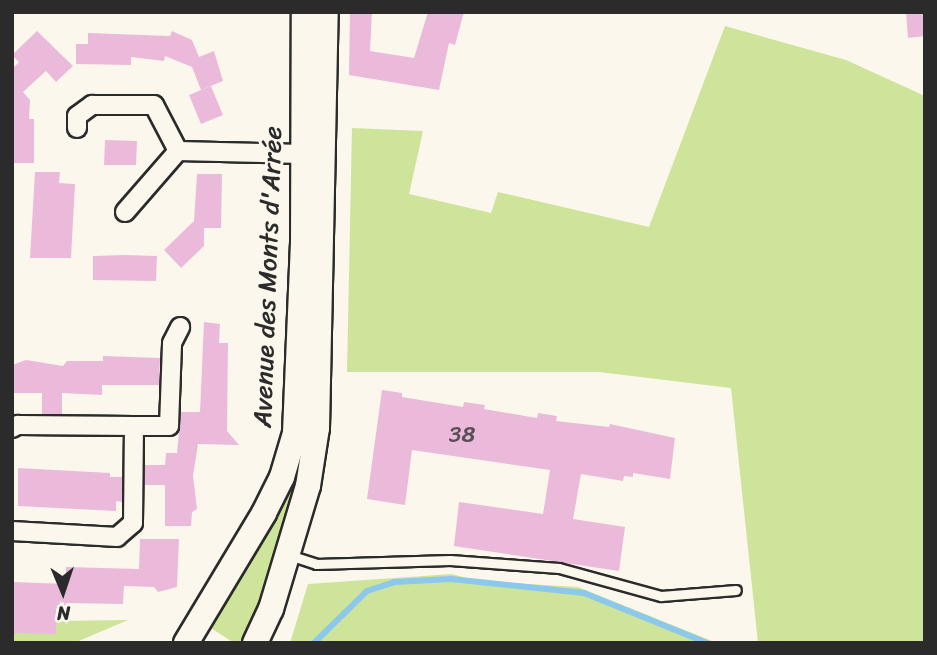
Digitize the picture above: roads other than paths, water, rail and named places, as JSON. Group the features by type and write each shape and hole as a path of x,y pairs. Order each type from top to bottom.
{"street":[{"name":"Avenue des Monts d'Arrée","path":"186,643 264,513 282,477 295,433 304,12"},
{"name":"Avenue des Monts d'Arrée","path":"255,643 271,609 314,457 320,385 326,12"},
{"path":"77,128 77,116 92,105 154,105 178,151"},
{"path":"178,151 303,154"},
{"path":"125,212 178,151"},
{"path":"12,428 18,425 169,426 172,343 180,327"},
{"path":"12,531 117,537 134,523 134,426"}],"lane":[{"path":"287,554 316,564 450,560 559,568 661,596 736,590"}],"waterway":[{"path":"314,643 367,591 394,582 451,579 584,593 707,643"}]}
